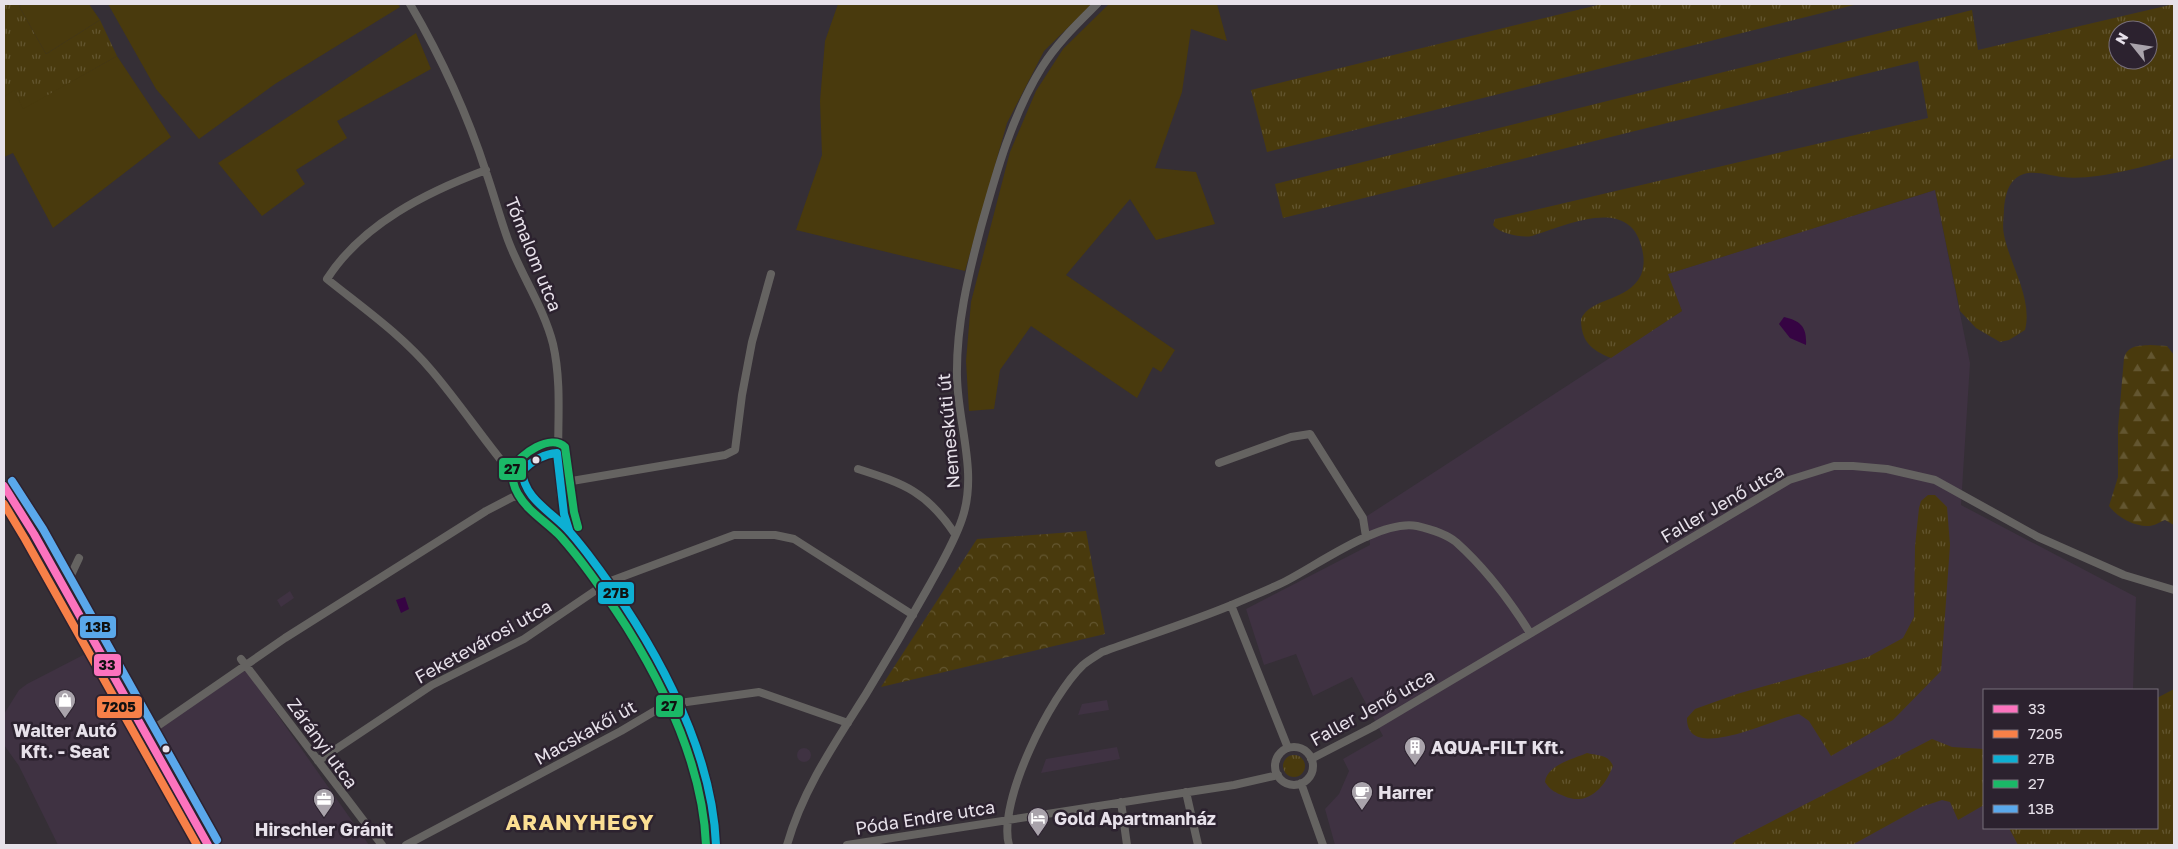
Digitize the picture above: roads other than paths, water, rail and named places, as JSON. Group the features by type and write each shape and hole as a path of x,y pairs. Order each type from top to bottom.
{"main road":[{"path":"4,486 62,584 208,845"}],"street":[{"name":"Tómalom utca","path":"410,4 437,49 486,170 508,241 553,343 557,375 557,454 564,514 569,530"},
{"name":"Nemeskúti út","path":"787,845 796,815 810,783 913,615 955,534 966,507 969,482 959,416 957,378 960,324 969,274 1001,159 1032,83 1053,51 1096,4"},
{"name":"Tómalom utca","path":"486,170 436,190 376,229 346,254 327,279 401,339 431,370 531,496 569,530 608,582 646,638 667,675 703,767 716,828 716,845"},
{"path":"560,483 725,455 735,450 752,342 771,274"},
{"path":"1220,463 1291,438 1310,434 1363,518 1366,536"},
{"name":"Faller Jenő utca","path":"1311,759 1373,727 1789,480 1834,466 1887,469 1935,480 2038,537 2124,575 2174,590"},
{"path":"858,469 904,485 920,494 936,508 955,534"},
{"path":"146,734 244,662 503,501 522,495 531,496"},
{"path":"1009,845 1008,819 1021,769 1037,736 1065,688 1084,665 1102,652 1232,605 1284,582 1366,536 1404,525 1419,526 1447,536 1455,541 1515,609 1530,633"},
{"name":"Feketevárosi utca","path":"318,761 432,685 524,639 608,582 727,537 741,534 775,535 794,539 913,615"},
{"path":"62,584 72,573 78,558"},
{"path":"1232,605 1288,748"},
{"name":"Zárányi utca","path":"244,662 382,845"},
{"name":"Macskakői út","path":"406,845 621,732 665,705 760,692 848,722"},
{"path":"1288,748 1304,750 1311,759 1312,770 1301,784 1290,785 1278,775 1277,759 1288,748"},
{"path":"1008,819 1186,792 1278,775"},
{"path":"1301,784 1323,845"},
{"path":"1186,792 1198,845"},
{"path":"1121,802 1128,845"},
{"name":"Póda Endre utca","path":"847,845 1008,819"}],"place":[{"name":"Walter Autó Kft. - Seat","path":"65,719"},
{"name":"AQUA-FILT Kft.","path":"1415,766"},
{"name":"Harrer","path":"1362,811"},
{"name":"Hirschler Gránit","path":"324,818"},
{"name":"Gold Apartmanház","path":"1038,837"}],"district":[{"name":"ARANYHEGY","path":"580,821"}]}
